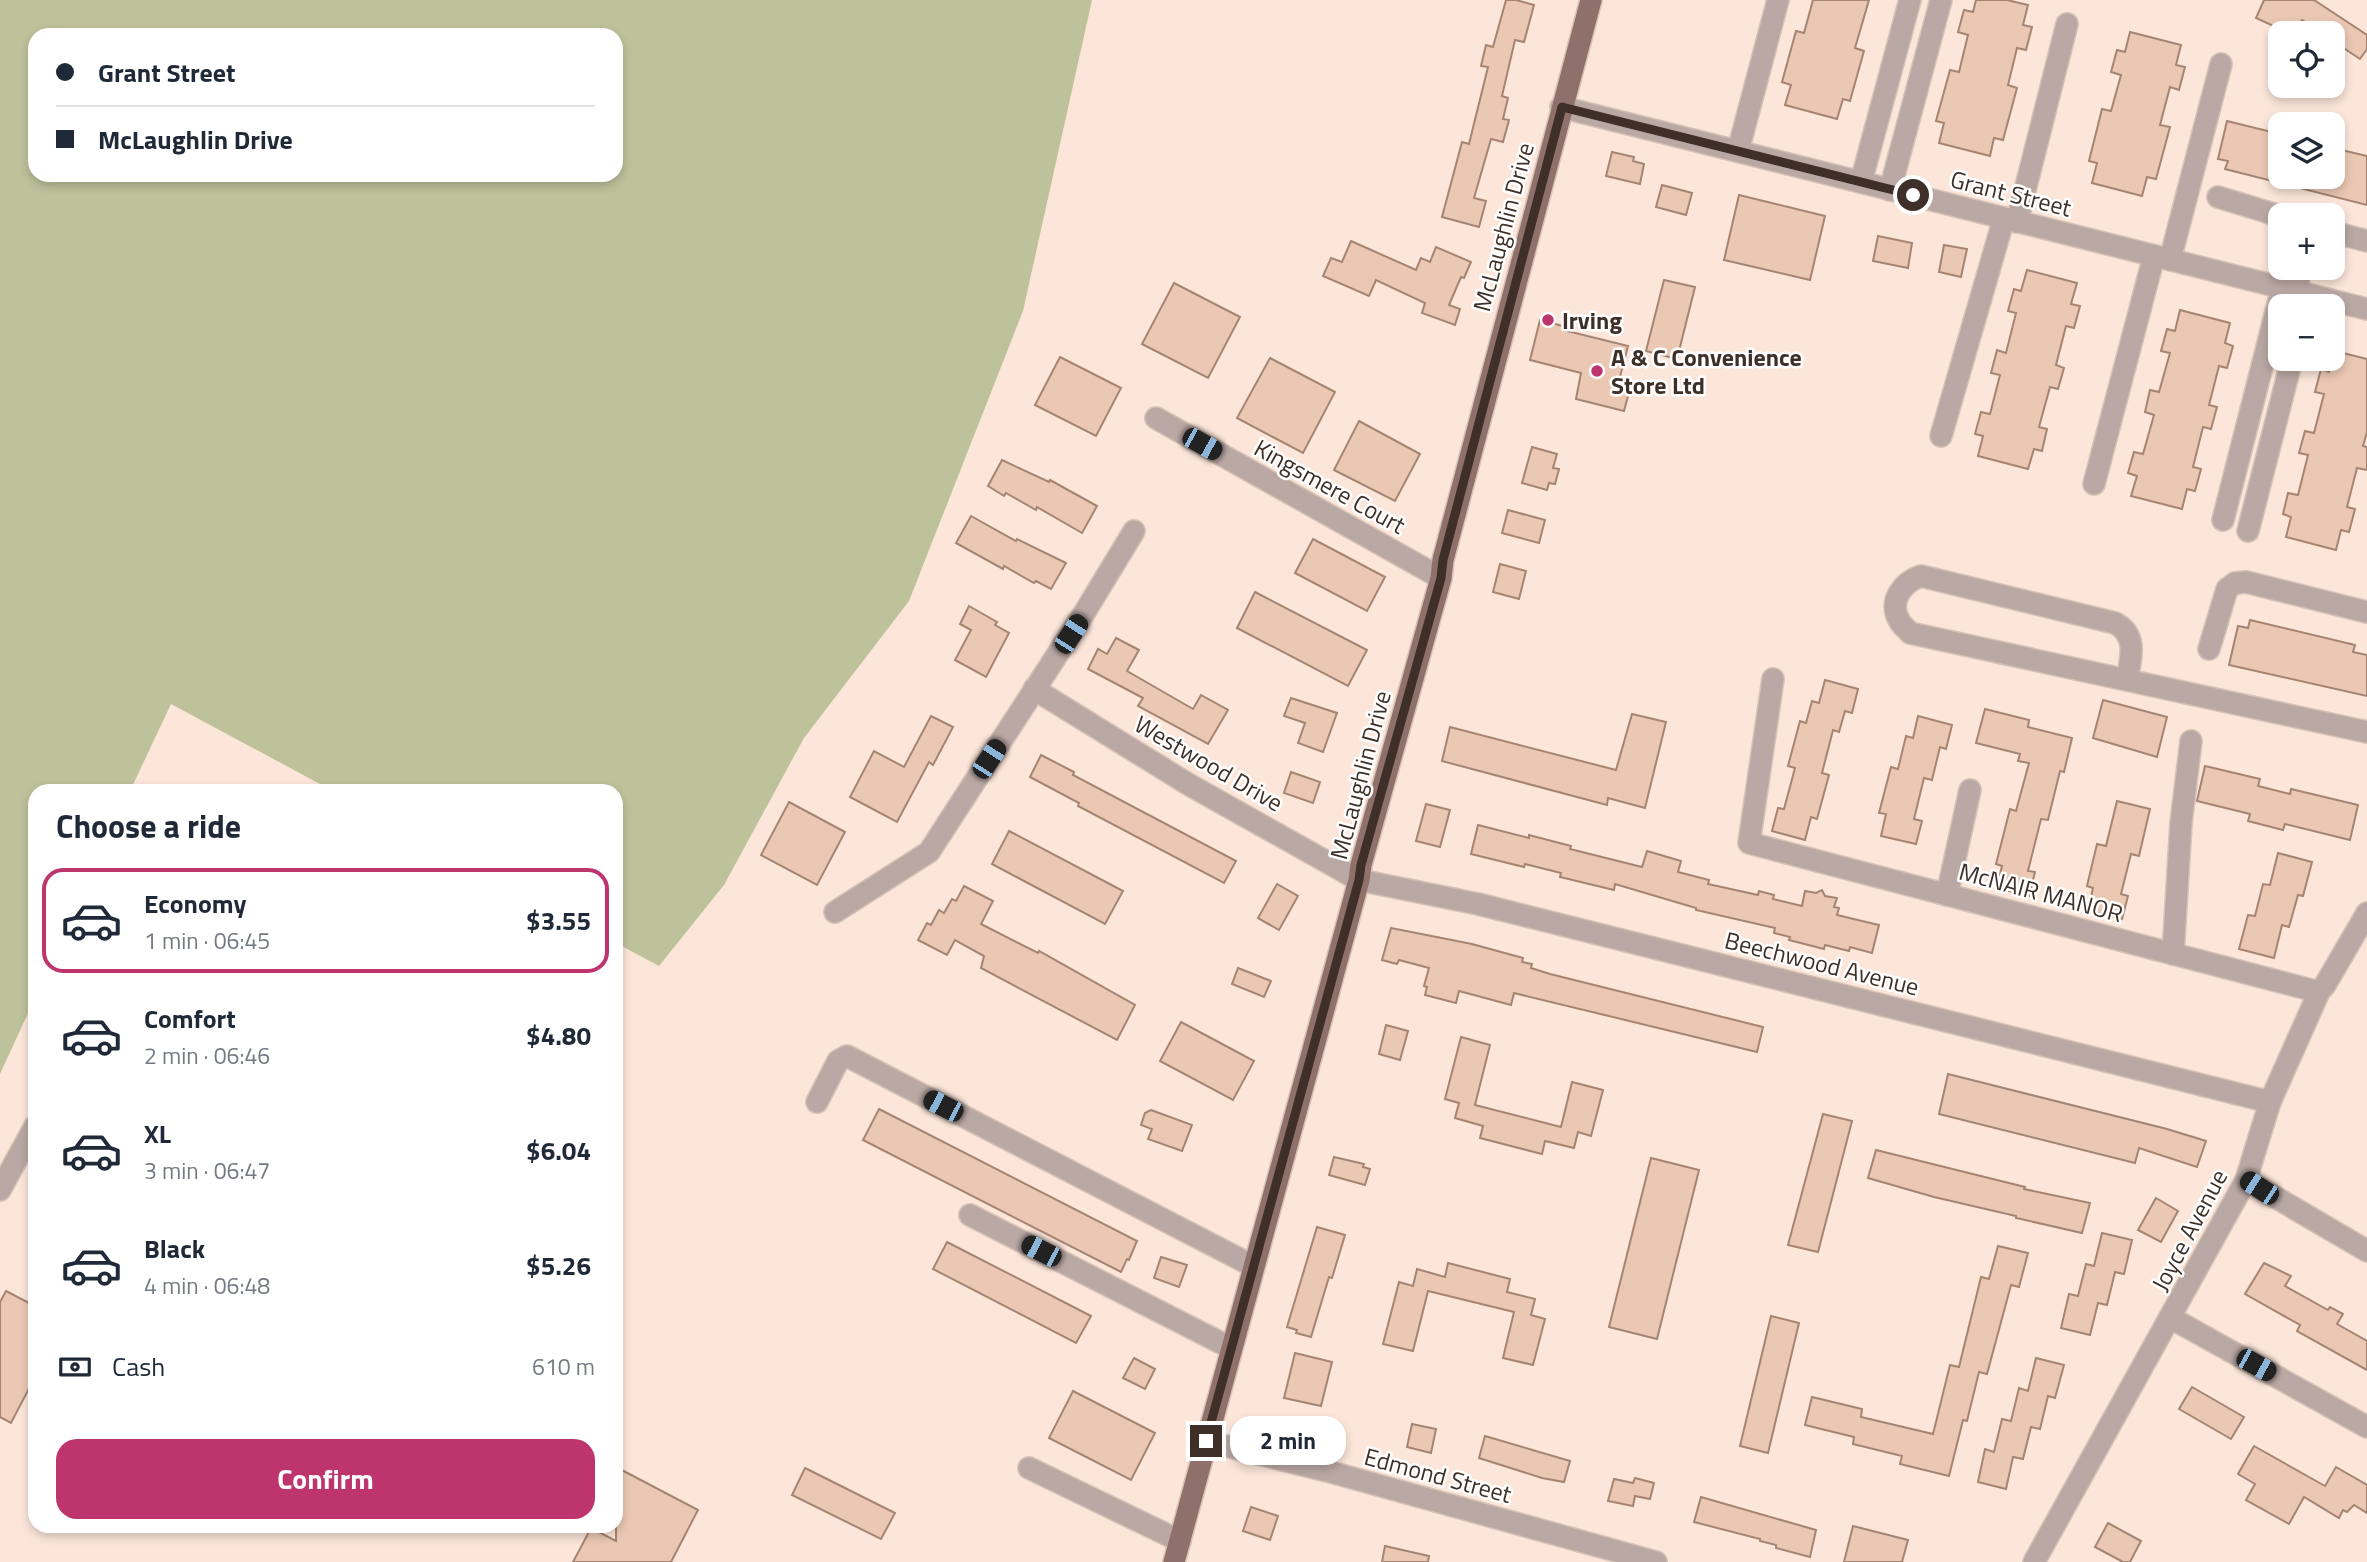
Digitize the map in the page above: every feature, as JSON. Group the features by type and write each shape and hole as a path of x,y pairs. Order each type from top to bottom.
{"main road":[{"name":"McLaughlin Drive","path":"1174,1562 1441,578 1443,560 1591,0"}],"street":[{"path":"1738,151 1778,0"},
{"path":"1861,182 1910,0"},
{"path":"1891,190 1941,0"},
{"path":"1941,436 2010,220 2067,24"},
{"path":"2094,484 2221,64"},
{"name":"Grant Street","path":"1562,107 2162,258 2294,294"},
{"path":"2218,197 2268,212"},
{"path":"2345,235 2367,241"},
{"name":"Grant Street","path":"2345,305 2367,309"},
{"path":"2223,520 2273,371"},
{"path":"2248,531 2289,371"},
{"name":"Kingsmere Court","path":"1156,418 1441,578"},
{"path":"835,912 929,852 1083,615 1134,531"},
{"path":"2127,680 2133,650 2131,640 2123,627 2115,623 1921,576 1908,580 1899,591 1896,605 1898,619 1910,633 2367,732"},
{"path":"2209,649 2227,589 2235,583 2246,582 2367,611"},
{"name":"McNAIR MANOR","path":"1773,679 1749,843 2319,992"},
{"name":"Westwood Drive","path":"1034,689 1188,784 1359,880"},
{"path":"2174,954 2181,823 2191,741"},
{"path":"1948,895 1970,790"},
{"name":"Beechwood Avenue","path":"1359,880 1478,904 2270,1102"},
{"name":"Joyce Avenue","path":"2040,1560 2246,1180 2270,1102 2319,992 2367,913"},
{"path":"817,1102 838,1060 847,1056 1253,1266"},
{"path":"0,1190 28,1139"},
{"path":"2246,1180 2367,1251"},
{"path":"970,1215 1231,1348"},
{"path":"2171,1318 2367,1427"},
{"name":"Edmond Street","path":"1206,1441 1327,1471 1656,1562"},
{"path":"1029,1468 1180,1541"}],"green space":[{"path":"0,0 1092,0 1023,311 909,601 804,738 724,885 659,966 623,947 623,784 320,784 171,704 133,784 28,784 28,1013 0,1074"}],"building":[{"path":"1506,0 1534,5 1524,42 1515,40 1502,96 1508,98 1503,119 1509,120 1503,142 1491,139 1474,198 1486,201 1479,227 1442,217 1462,142 1469,144 1488,67 1481,66 1486,45 1493,47"},
{"path":"1813,0 1869,0 1855,48 1864,51 1850,101 1843,99 1837,119 1785,105 1791,85 1782,82 1796,31 1804,33"},
{"path":"1976,0 2007,0 2028,5 2023,25 2032,27 2026,50 2017,48 2008,85 2017,88 2003,140 1994,138 1990,156 1939,143 1944,123 1936,121 1950,70 1959,72 1968,35 1958,32 1964,10 1973,12"},
{"path":"2264,0 2314,0 2367,35 2367,49 2360,59 2345,49 2345,21 2268,21 2268,23 2256,18"},
{"path":"2130,32 2181,45 2176,65 2185,67 2179,90 2170,87 2160,125 2170,127 2156,179 2147,177 2142,196 2092,183 2097,163 2089,161 2102,109 2111,111 2121,75 2111,72 2117,50 2125,52"},
{"path":"2227,121 2268,131 2268,180 2225,169 2228,161 2218,159"},
{"path":"2345,151 2367,156 2367,205 2304,189 2345,189"},
{"path":"1612,152 1634,157 1633,161 1644,164 1640,184 1606,176"},
{"path":"1662,185 1692,193 1686,215 1656,207"},
{"path":"1739,195 1825,216 1810,280 1724,260"},
{"path":"1878,236 1912,243 1908,268 1873,261"},
{"path":"1351,241 1416,270 1421,258 1430,262 1436,247 1471,262 1449,305 1460,309 1455,325 1422,313 1425,303 1376,280 1369,296 1323,276 1331,258 1342,262"},
{"path":"1944,245 1967,249 1961,277 1939,272"},
{"path":"2027,270 2077,283 2071,304 2080,306 2074,328 2066,326 2056,365 2064,368 2058,389 2050,387 2039,427 2047,429 2042,451 2034,449 2028,469 1978,456 1983,436 1975,434 1981,412 1990,414 2000,375 1991,373 1997,350 2006,353 2016,313 2008,311 2014,289 2021,291"},
{"path":"1664,280 1695,287 1677,359 1646,351"},
{"path":"1174,283 1240,317 1208,378 1142,344"},
{"path":"2180,310 2230,323 2225,343 2233,346 2227,368 2219,366 2209,405 2217,407 2211,429 2203,427 2193,467 2201,469 2195,491 2187,489 2182,509 2131,496 2137,476 2128,473 2134,452 2143,454 2154,415 2145,412 2150,390 2159,392 2170,353 2161,351 2167,329 2175,331"},
{"name":"A & C Convenience Store Ltd","path":"1540,320 1563,326 1563,330 1628,346 1620,377 1632,381 1624,411 1576,399 1581,373 1530,360"},
{"path":"2345,354 2367,359 2367,432 2363,446 2367,447 2367,470 2357,468 2347,507 2355,509 2349,532 2341,530 2336,550 2286,537 2291,517 2283,514 2288,493 2298,495 2308,455 2299,453 2305,431 2314,433 2324,394 2315,392 2320,371 2345,371"},
{"path":"1060,357 1121,388 1096,436 1035,405"},
{"path":"1270,358 1335,392 1303,453 1237,418"},
{"path":"1359,421 1420,454 1395,501 1334,470"},
{"path":"1532,447 1557,454 1553,468 1559,469 1555,484 1549,483 1547,490 1522,483"},
{"path":"1002,460 1049,482 1050,480 1097,506 1082,533 1037,507 1036,510 988,486"},
{"path":"1508,510 1545,520 1539,543 1502,533"},
{"path":"971,516 1016,541 1017,539 1066,563 1051,589 1004,566 1003,569 956,543"},
{"path":"1313,539 1385,577 1367,611 1295,573"},
{"path":"1500,564 1526,571 1519,599 1493,592"},
{"path":"1255,592 1367,650 1348,686 1237,628"},
{"path":"969,606 997,622 995,625 1009,633 986,677 955,660 971,630 960,624"},
{"path":"2250,620 2355,645 2353,652 2367,655 2367,696 2229,665 2238,626 2248,628"},
{"path":"1116,638 1139,650 1127,671 1193,709 1201,695 1228,710 1208,744 1138,706 1143,698 1088,669 1098,649 1107,654"},
{"path":"1825,680 1858,689 1852,713 1845,711 1839,732 1833,730 1822,773 1829,775 1817,819 1811,817 1805,840 1772,831 1778,808 1784,809 1795,768 1788,766 1800,721 1806,723 1812,701 1819,703"},
{"path":"1291,698 1337,713 1323,752 1298,743 1305,723 1284,716"},
{"path":"2103,700 2167,717 2157,757 2093,738"},
{"path":"1985,709 2029,720 2028,727 2072,738 2064,772 2060,771 2048,820 2041,819 2028,871 2035,872 2029,896 1997,888 2002,866 1996,864 2010,809 2016,811 2029,763 2018,761 2020,754 1976,743"},
{"path":"1632,714 1666,722 1645,808 1608,798 1607,805 1442,761 1450,727 1616,770"},
{"path":"931,716 953,727 933,765 929,762 897,822 850,797 874,751 904,767"},
{"path":"1918,716 1952,725 1946,749 1940,747 1932,780 1924,778 1914,819 1922,821 1916,844 1881,836 1886,814 1879,813 1891,767 1898,769 1906,736 1913,738"},
{"path":"1041,755 1074,772 1073,775 1236,861 1224,883 1078,806 1079,803 1030,777"},
{"path":"2205,766 2260,779 2258,786 2290,794 2291,789 2358,805 2350,840 2285,824 2283,830 2248,821 2250,814 2197,801"},
{"path":"1291,772 1320,782 1313,803 1284,793"},
{"path":"2117,801 2150,809 2139,856 2131,854 2121,894 2128,896 2122,919 2088,911 2093,888 2087,886 2097,844 2106,846"},
{"path":"789,802 845,832 817,885 761,855"},
{"path":"1426,804 1450,810 1440,847 1416,841"},
{"path":"1478,825 1529,838 1529,835 1571,846 1570,849 1642,867 1647,851 1681,861 1678,872 1709,880 1708,884 1758,895 1759,891 1774,895 1773,899 1802,906 1805,891 1816,893 1822,890 1825,896 1837,898 1834,907 1839,908 1837,915 1879,925 1872,953 1850,947 1849,951 1825,945 1824,949 1789,940 1790,937 1774,933 1775,928 1696,910 1615,884 1614,890 1560,877 1561,873 1471,854"},
{"path":"1009,831 1123,891 1105,924 992,864"},
{"path":"2278,853 2312,862 2303,896 2298,895 2289,927 2282,925 2274,958 2239,949 2248,915 2255,916 2263,884 2270,885"},
{"path":"1277,884 1298,896 1279,930 1258,918"},
{"path":"964,886 993,901 981,924 1038,953 1039,951 1135,1005 1117,1040 981,968 984,956 955,940 947,955 918,940 927,923 931,925 939,910 944,913 952,899 956,901"},
{"path":"1391,928 1472,944 1523,958 1522,962 1532,964 1531,968 1550,974 1763,1027 1757,1052 1514,993 1511,1005 1459,991 1456,1003 1425,995 1427,987 1424,986 1429,968 1399,960 1397,964 1382,960"},
{"path":"1238,968 1271,981 1264,997 1232,984"},
{"path":"1181,1022 1254,1061 1233,1100 1160,1061"},
{"path":"1386,1025 1408,1031 1400,1060 1379,1054"},
{"path":"1461,1037 1490,1045 1475,1105 1561,1127 1572,1082 1603,1090 1591,1136 1578,1132 1574,1148 1545,1141 1542,1154 1480,1138 1483,1126 1455,1118 1459,1103 1445,1099"},
{"path":"1948,1074 2206,1141 2197,1167 2139,1148 2135,1163 1939,1114"},
{"path":"879,1109 1137,1241 1129,1260 1127,1259 1121,1272 863,1140"},
{"path":"1151,1110 1192,1125 1182,1151 1148,1139 1152,1129 1141,1125 1145,1113"},
{"path":"1823,1114 1852,1121 1818,1252 1788,1245"},
{"path":"1876,1150 2025,1187 2024,1189 2090,1203 2082,1233 1868,1178"},
{"path":"1334,1157 1364,1164 1363,1167 1370,1169 1365,1185 1329,1175"},
{"path":"1651,1158 1699,1170 1657,1339 1609,1327"},
{"path":"2156,1198 2178,1211 2161,1242 2138,1230"},
{"path":"1317,1227 1345,1235 1311,1337 1287,1327"},
{"path":"2102,1233 2132,1240 2124,1274 2115,1272 2107,1305 2098,1303 2090,1335 2061,1328 2069,1294 2078,1296 2086,1264 2094,1266"},
{"path":"947,1242 1091,1316 1076,1343 933,1269"},
{"path":"1998,1246 2028,1253 2019,1287 2011,1285 1987,1374 1979,1372 1949,1476 1900,1464 1902,1456 1853,1444 1854,1437 1805,1425 1812,1397 1862,1409 1861,1417 1933,1434 1950,1365 1959,1367 1981,1277 1989,1279"},
{"path":"1161,1257 1187,1265 1179,1287 1154,1278"},
{"path":"1448,1263 1510,1279 1507,1292 1535,1299 1531,1315 1545,1319 1533,1365 1503,1358 1514,1312 1428,1291 1413,1351 1383,1344 1399,1282 1413,1286 1417,1269 1445,1277"},
{"path":"2264,1263 2291,1276 2285,1286 2328,1310 2330,1307 2343,1314 2337,1324 2367,1341 2367,1370 2297,1331 2300,1325 2245,1294"},
{"path":"6,1291 28,1302 28,1390 11,1423 0,1417 0,1302"},
{"path":"1771,1316 1799,1323 1768,1453 1740,1446"},
{"path":"1295,1353 1332,1362 1321,1406 1284,1398"},
{"path":"1134,1358 1155,1369 1145,1389 1123,1378"},
{"path":"2036,1358 2064,1365 2055,1398 2048,1396 2040,1429 2031,1427 2023,1459 2013,1457 2006,1489 1978,1482 1985,1449 1994,1452 2002,1419 2011,1421 2019,1388 2028,1391"},
{"path":"2192,1387 2244,1417 2231,1439 2179,1409"},
{"path":"1073,1391 1155,1433 1131,1480 1049,1438"},
{"path":"1412,1424 1436,1429 1431,1453 1407,1447"},
{"path":"1485,1436 1570,1461 1564,1482 1542,1478 1479,1458"},
{"path":"2254,1446 2325,1486 2336,1467 2367,1485 2367,1513 2354,1505 2347,1512 2343,1510 2339,1518 2304,1497 2289,1524 2246,1500 2255,1484 2238,1474"},
{"path":"805,1468 895,1513 881,1539 792,1495"},
{"path":"623,1471 698,1510 671,1562 573,1562 588,1533 601,1533 616,1541 616,1533 623,1533"},
{"path":"1635,1478 1654,1483 1650,1499 1635,1496 1633,1506 1608,1501 1614,1479 1633,1483"},
{"path":"1701,1497 1816,1530 1810,1557 1776,1548 1776,1545 1760,1539 1694,1522"},
{"path":"1251,1507 1278,1516 1270,1540 1243,1531"},
{"path":"2108,1523 2141,1541 2130,1562 2123,1562 2095,1547"},
{"path":"1853,1526 1908,1540 1902,1562 1844,1562"},
{"path":"1385,1546 1429,1556 1428,1562 1382,1562"}],"place":[{"name":"Irving","path":"1548,320"},
{"name":"A & C Convenience Store Ltd","path":"1597,371"}],"route":[{"path":"1206,1441 1441,578 1443,560 1562,107 1913,195"}]}
